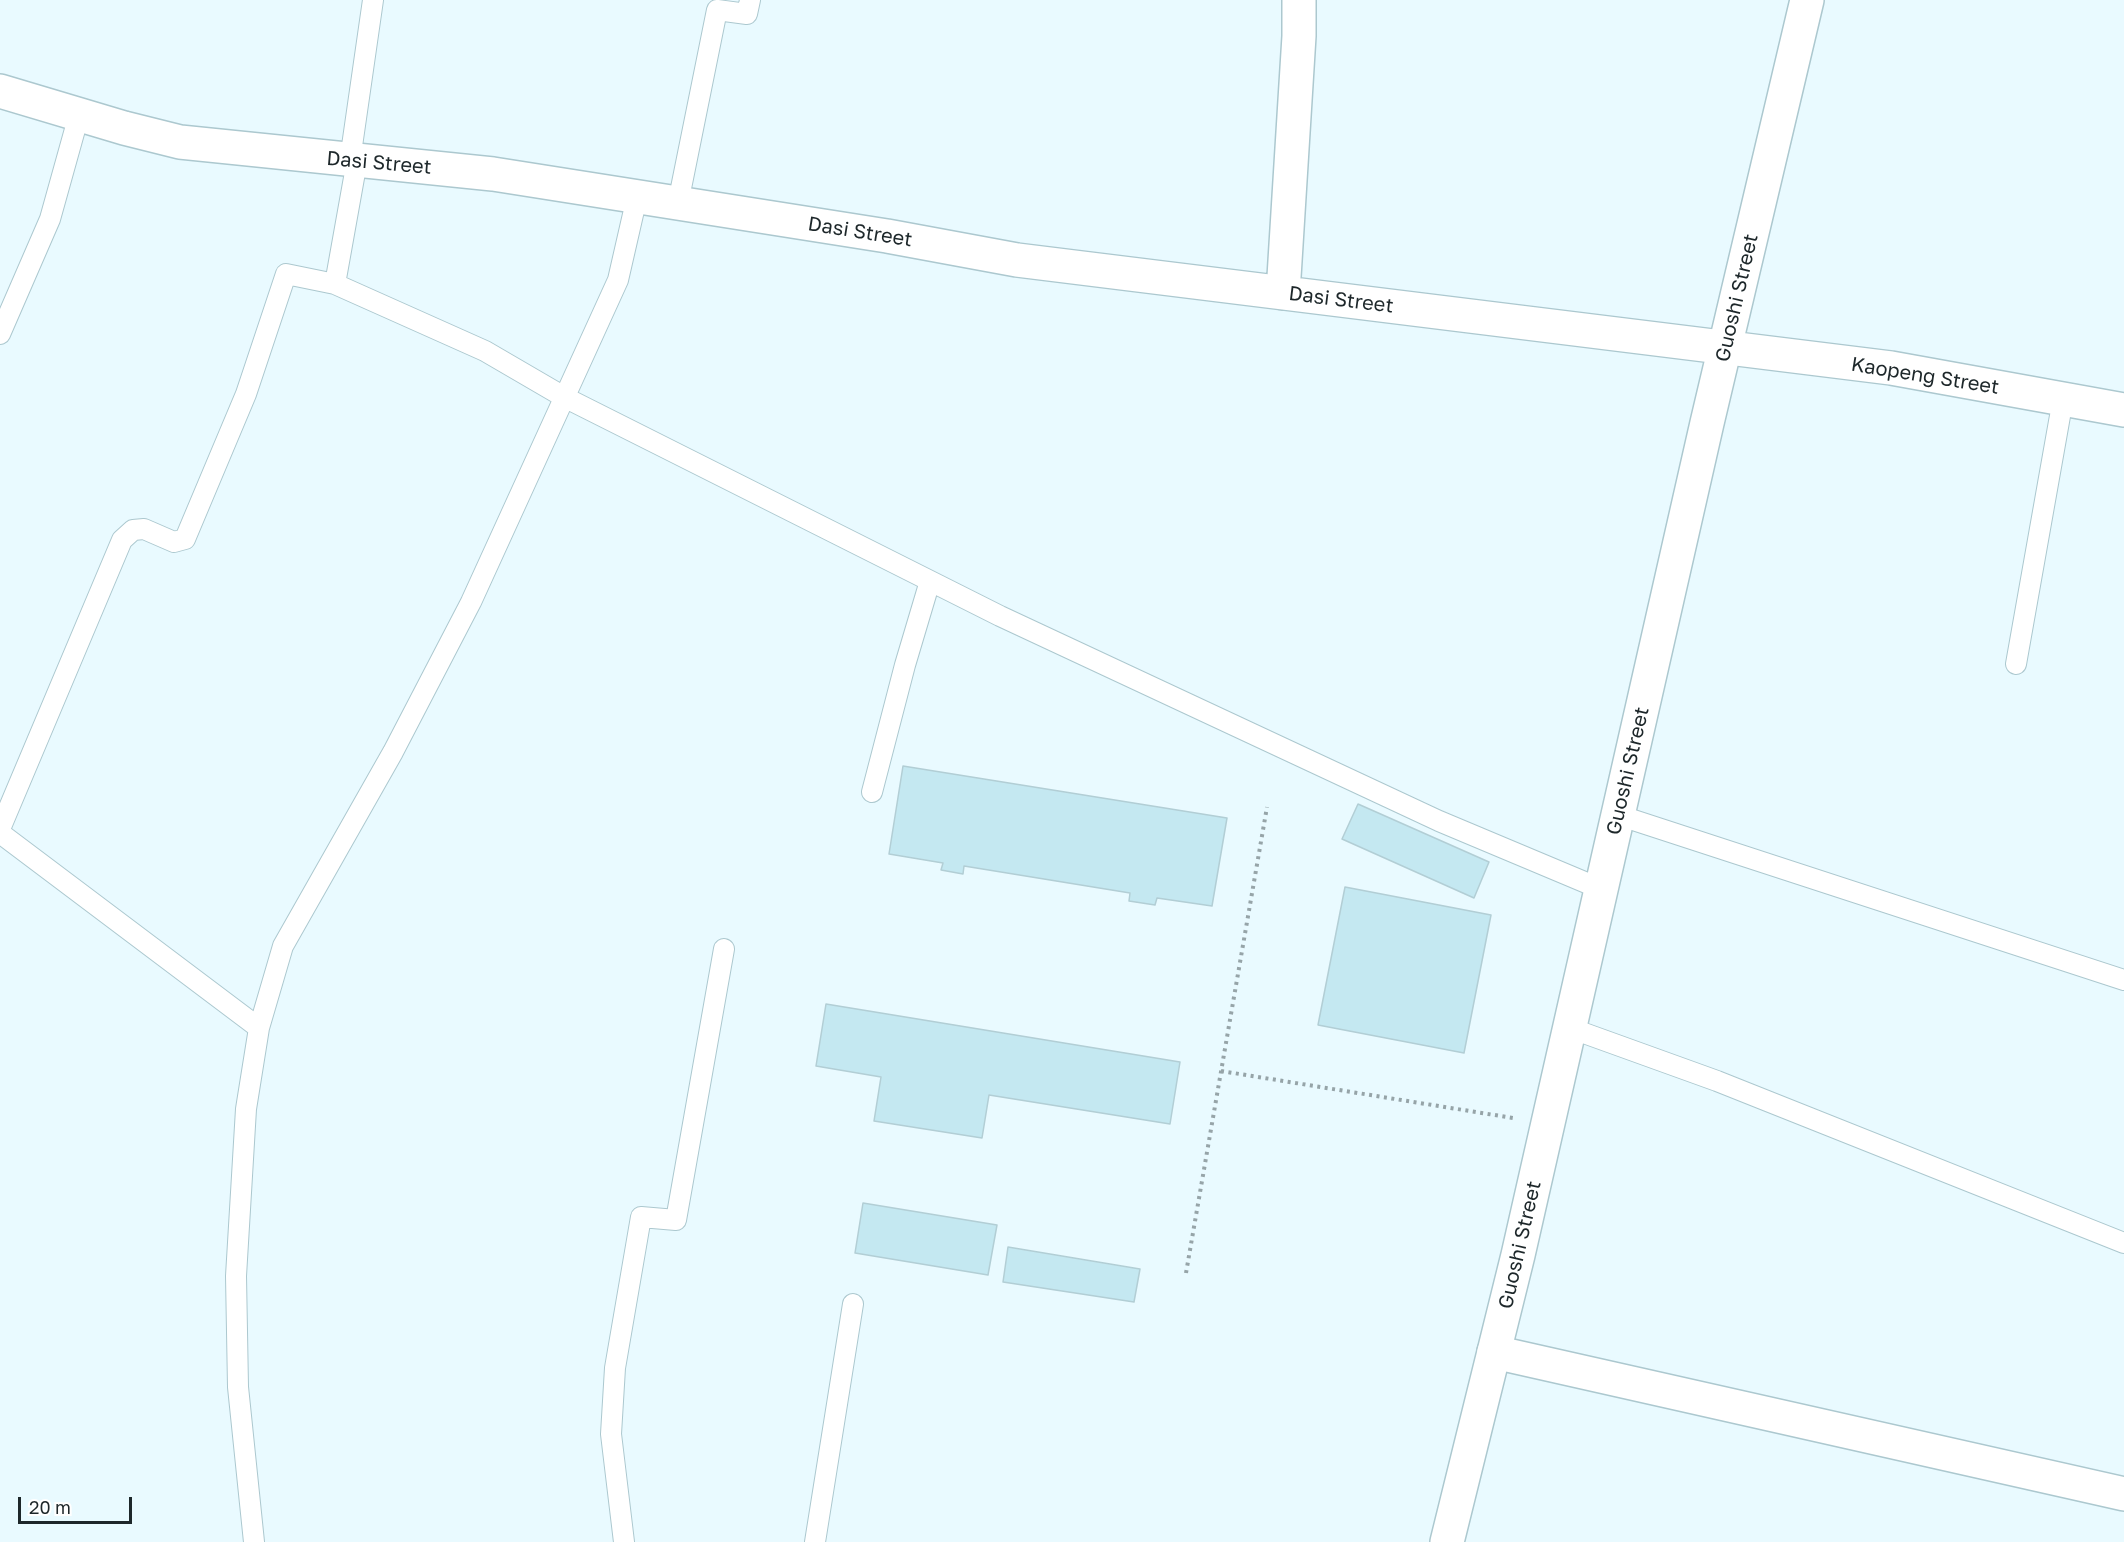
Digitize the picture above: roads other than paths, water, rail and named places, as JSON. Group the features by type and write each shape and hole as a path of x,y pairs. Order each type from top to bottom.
{"street":[{"path":"1283,293 1299,36 1299,0"},
{"name":"Guoshi Street","path":"1447,1542 1548,1124 1807,0"},
{"name":"Dasi Street","path":"0,91 180,142 493,174 887,236 1017,260 1725,348"},
{"name":"Kaopeng Street","path":"1725,348 1891,368 2124,410"},
{"path":"1494,1352 2124,1494"}],"lane":[{"path":"678,203 717,10 747,14 750,0"},
{"path":"335,284 372,1"},
{"path":"0,334 50,219 80,115"},
{"path":"254,1542 238,1387 236,1276 246,1108 259,1028 282,946 393,752 471,602 618,280 637,196"},
{"path":"259,1028 0,831 122,540 133,530 144,529 174,542 184,539 246,394 286,274 335,284 485,351 564,397 1000,616 1429,816 1601,889"},
{"path":"2016,664 2063,399"},
{"path":"872,792 905,664 930,580"},
{"path":"1618,816 2124,980"},
{"path":"624,1542 611,1434 615,1368 641,1216 676,1220 724,949"},
{"path":"1570,1028 1717,1081 2124,1243"},
{"path":"815,1542 853,1304"}]}
